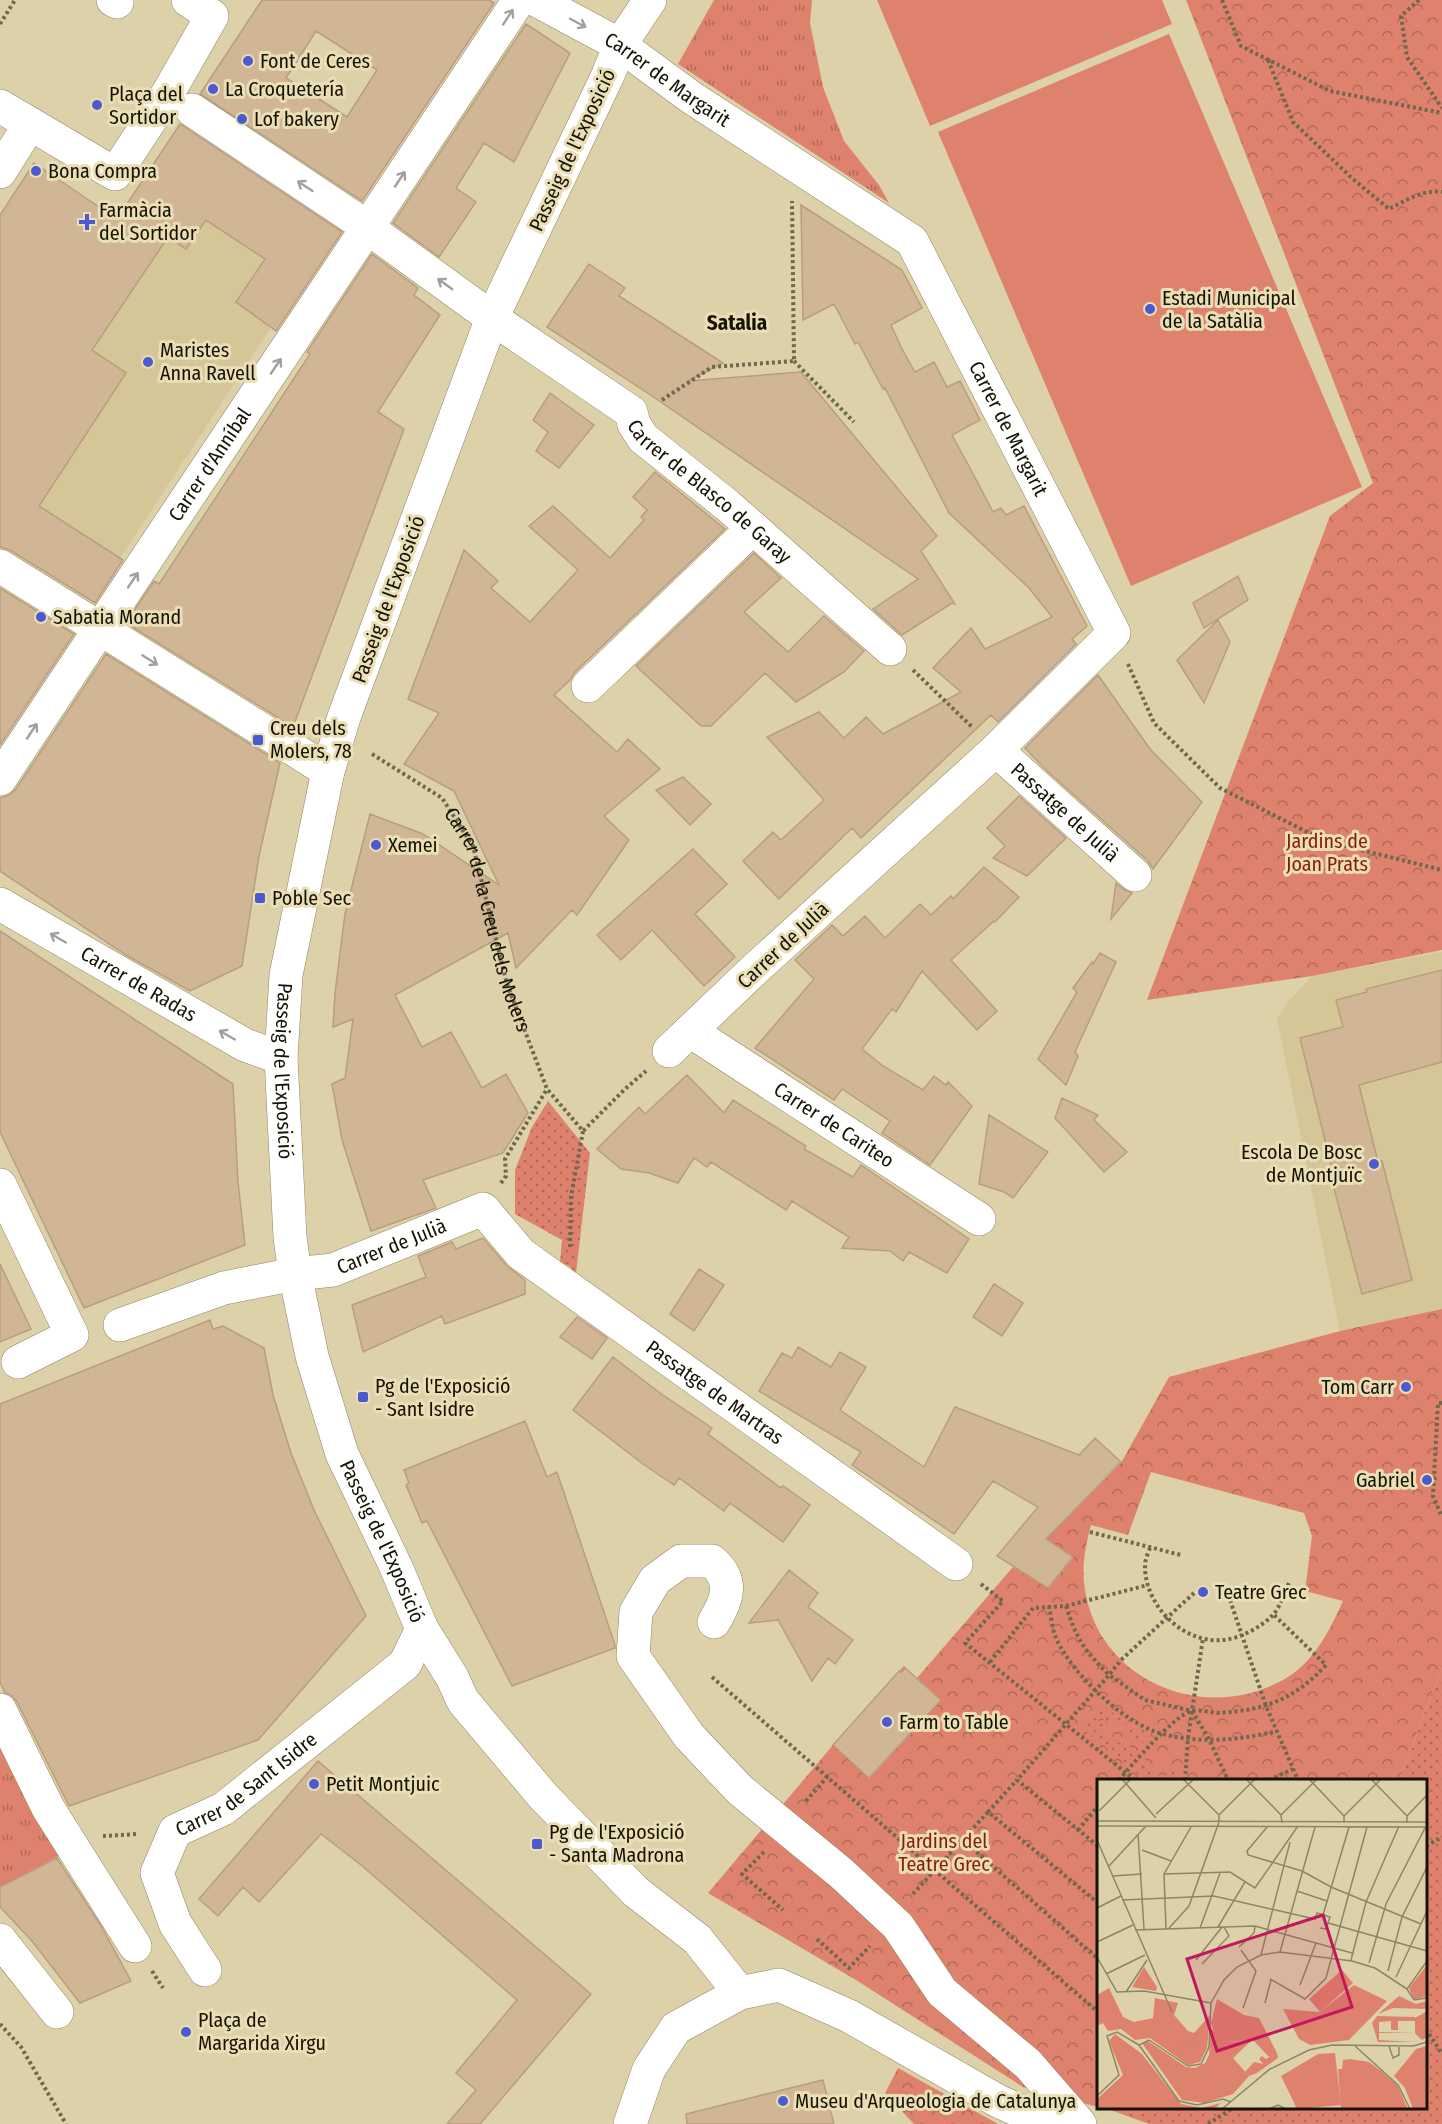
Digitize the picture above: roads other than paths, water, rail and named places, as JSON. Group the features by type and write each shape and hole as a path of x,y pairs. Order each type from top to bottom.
{"street":[{"path":"0,106 115,174 180,101 212,16 188,0"},
{"name":"Carrer d'Anníbal","path":"0,779 100,629 361,223 519,0"},
{"name":"Carrer de Margarit","path":"536,0 620,45 692,98 912,241 1114,633"},
{"name":"Passeig de l'Exposició","path":"650,0 620,45 492,318 344,717 327,771 286,975 281,1058 290,1237 295,1274 312,1356 342,1454 396,1567 422,1629 452,1677 463,1701 543,1796 636,1892 697,1939 740,1993"},
{"name":"Carrer de Blasco de Garay","path":"180,101 361,223 492,318 631,412 634,424 644,438 753,528 890,649"},
{"path":"0,172 30,124"},
{"path":"588,686 753,528"},
{"path":"0,566 327,771"},
{"name":"Carrer de Julià","path":"680,1041 988,742 1114,633"},
{"name":"Passatge de Julià","path":"988,742 1135,874"},
{"name":"Carrer de Radas","path":"0,904 245,1045 281,1058"},
{"name":"Carrer de Cariteo","path":"680,1041 979,1220"},
{"path":"0,1185 72,1335 18,1362"},
{"name":"Carrer de Julià","path":"120,1325 224,1288 295,1274 333,1270 489,1200"},
{"name":"Passatge de Martras","path":"489,1200 521,1254 956,1564"},
{"path":"714,1622 723,1607 727,1589 723,1570 712,1561 681,1561 655,1580 636,1612 633,1656 689,1736 740,1790 841,1873 898,1926 942,1992 1028,2064 1080,2124"},
{"name":"Carrer de Sant Isidre","path":"205,1970 175,1923 157,1874 175,1832 223,1809 405,1664 422,1629"},
{"path":"0,1710 48,1808 135,1946"},
{"path":"0,1940 57,2012"},
{"path":"630,2124 649,2068 676,2028 740,1993 779,1985 849,2016 998,2101 1050,2124"}],"place":[{"name":"Font de Ceres","path":"248,61"},
{"name":"La Croquetería","path":"213,89"},
{"name":"Plaça del Sortidor","path":"97,105"},
{"name":"Lof bakery","path":"242,119"},
{"name":"Bona Compra","path":"36,171"},
{"name":"Farmàcia del Sortidor","path":"87,222"},
{"name":"Estadi Municipal de la Satàlia","path":"1150,309"},
{"name":"Maristes Anna Ravell","path":"148,362"},
{"name":"Sabatia Morand","path":"41,617"},
{"name":"Creu dels Molers, 78","path":"258,740"},
{"name":"Xemei","path":"376,845"},
{"name":"Poble Sec","path":"260,898"},
{"name":"Escola De Bosc de Montjuïc","path":"1374,1164"},
{"name":"Tom Carr","path":"1406,1387"},
{"name":"Pg de l'Exposició - Sant Isidre","path":"363,1397"},
{"name":"Gabriel","path":"1427,1480"},
{"name":"Teatre Grec","path":"1203,1592"},
{"name":"Farm to Table","path":"887,1722"},
{"name":"Petit Montjuic","path":"314,1784"},
{"name":"Pg de l'Exposició - Santa Madrona","path":"537,1844"},
{"name":"Plaça de Margarida Xirgu","path":"186,2032"},
{"name":"Museu d'Arqueologia de Catalunya","path":"783,2101"}],"district":[{"name":"Satalia","path":"737,323"}],"park label":[{"name":"Jardins de Joan Prats","path":"1327,852"},
{"name":"Jardins del Teatre Grec","path":"944,1852"}]}
